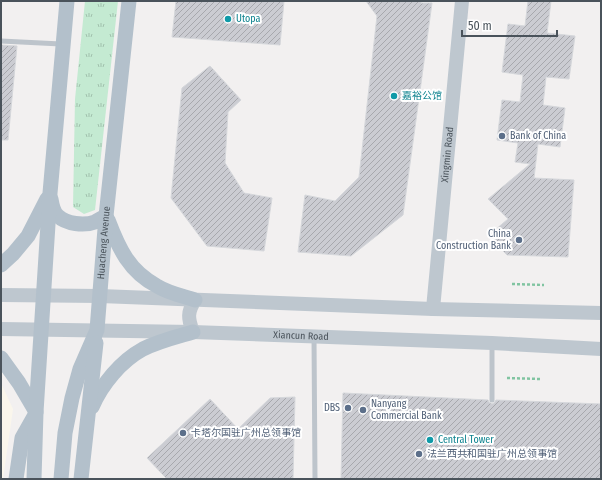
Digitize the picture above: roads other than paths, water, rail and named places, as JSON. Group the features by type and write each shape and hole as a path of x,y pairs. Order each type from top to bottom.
{"main road":[{"path":"34,479 36,412 50,193 67,1"},
{"name":"Huacheng Avenue","path":"61,479 65,433 72,398 80,369 97,330 106,216 129,1"},
{"name":"Xingmin Road","path":"433,309 462,1"},
{"path":"50,193 52,208 57,216 66,221 87,224 106,216 117,245 126,259 141,276 158,287 195,300"},
{"path":"1,265 13,254 28,236 50,193"},
{"path":"1,295 100,296 433,309 601,313"},
{"path":"88,419 97,395 106,381 122,365 142,350 168,339 193,332 189,323 188,314 195,300"},
{"name":"Xiancun Road","path":"1,329 193,332 314,336 601,349"},
{"path":"81,479 97,330"},
{"path":"1,358 19,383 36,412"},
{"path":"16,479 22,438 36,412"}],"lane":[{"path":"1,41 62,44"},
{"path":"314,336 315,479"},
{"path":"492,343 492,400"}],"place":[{"name":"Utopa","path":"228,19"},
{"name":"嘉裕公馆","path":"394,96"},
{"name":"Bank of China","path":"502,136"},
{"name":"China Construction Bank","path":"519,240"},
{"name":"DBS","path":"348,408"},
{"name":"Nanyang Commercial Bank","path":"363,410"},
{"name":"卡塔尔国驻广州总领事馆","path":"183,433"},
{"name":"Central Tower","path":"430,440"},
{"name":"法兰西共和国驻广州总领事馆","path":"419,454"}]}
